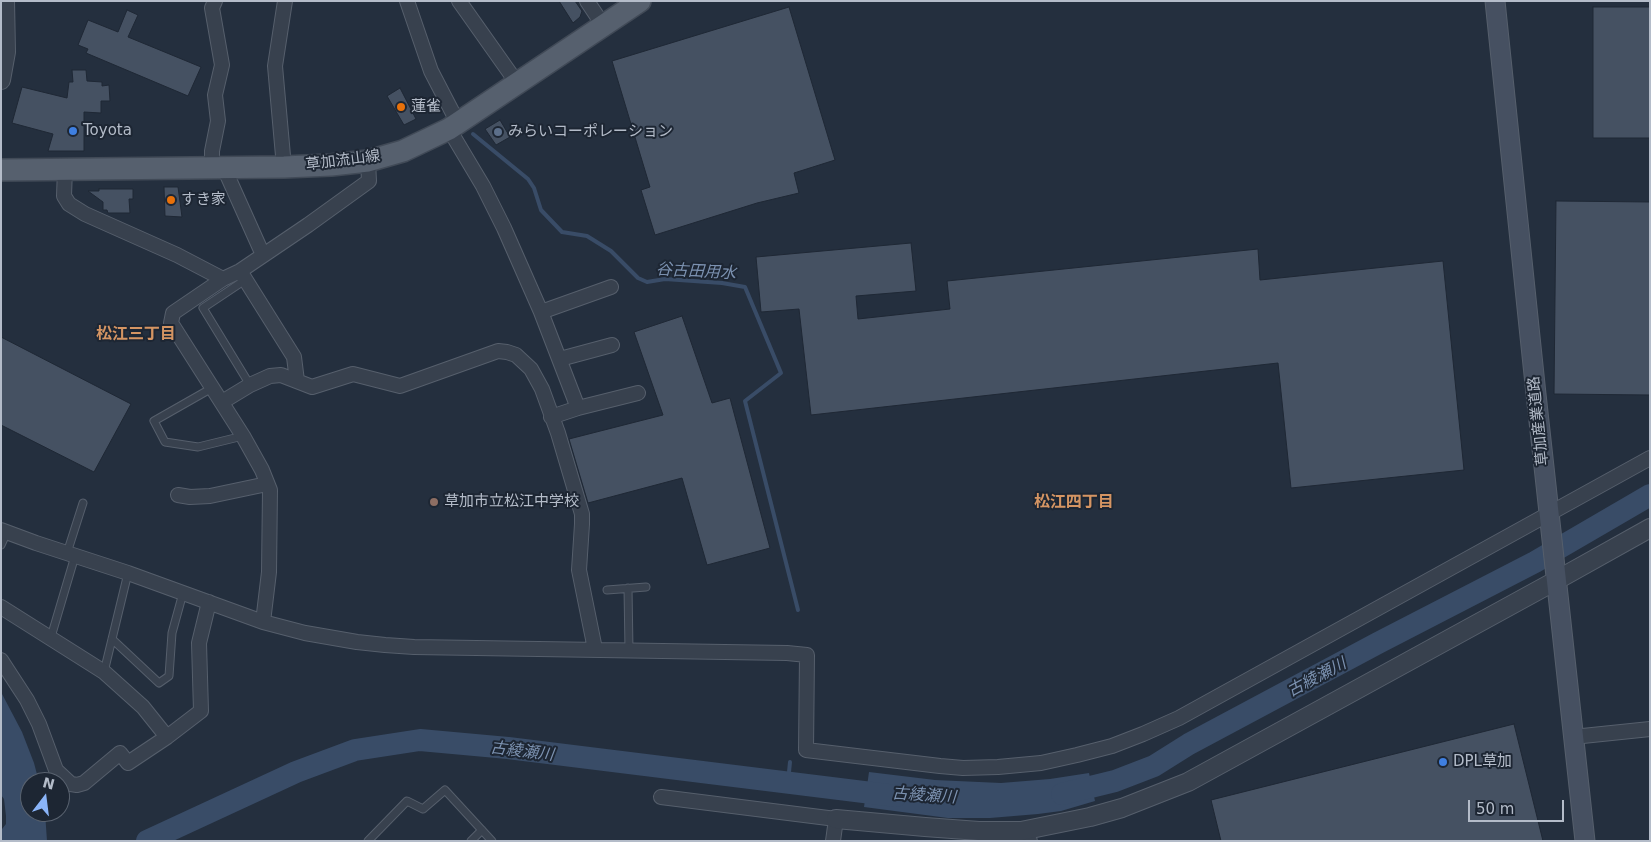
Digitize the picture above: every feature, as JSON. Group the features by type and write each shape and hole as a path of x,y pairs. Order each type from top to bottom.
{"main road":[{"name":"草加流山線","path":"1,170 284,167 368,161 403,151 453,126 640,1"},
{"name":"草加産業道路","path":"1495,1 1585,841"}],"street":[{"path":"1,80 6,52 5,1"},
{"path":"215,1 212,8 222,65 215,95 218,121 212,151 218,168 263,255"},
{"path":"284,167 275,66 285,1"},
{"path":"407,1 430,71 453,126 487,194 541,312 578,408"},
{"path":"459,1 517,83"},
{"path":"586,1 603,25"},
{"path":"263,622 269,572 270,490 262,470 243,436 171,323 173,313 223,279 242,275 263,255 308,226 369,181 368,161"},
{"path":"65,169 64,196 69,204 85,214 177,254 223,279"},
{"path":"242,275 294,357 297,381"},
{"path":"541,312 611,287"},
{"path":"560,360 612,345"},
{"path":"222,402 250,385 270,376 281,375 312,387 352,374 400,386 498,351 516,355 531,369 542,389 558,433 582,514 579,570 596,649"},
{"path":"551,418 578,408 638,393"},
{"path":"3,536 128,572 263,622 305,633 385,645 788,653 807,655 806,750 940,766 963,768 998,767 1041,763 1112,746 1179,718 1550,515 1650,458"},
{"path":"178,495 190,497 210,496 267,484"},
{"path":"662,797 836,819 979,831 1022,837 1122,808 1188,782 1557,576 1650,529"},
{"path":"1,660 27,700 56,770 71,784 77,786 84,783 120,753 128,763 201,711 199,643 209,602"},
{"path":"1,607 104,672 143,707 167,737"},
{"path":"1573,737 1650,729"},
{"path":"833,841 836,819"}],"lane":[{"path":"242,275 203,308 250,385"},
{"path":"212,388 154,421 165,442 198,447 243,436"},
{"path":"51,638 83,503"},
{"path":"104,672 128,572"},
{"path":"607,590 646,587"},
{"path":"628,588 629,650"},
{"path":"112,639 159,683 169,676 172,633 183,592"},
{"path":"368,841 407,801 423,809 445,790 492,841"},
{"path":"471,841 482,830"}],"water":[{"path":"1,692 22,732 36,772 20,772 20,822 46,822 47,841 2,841 2,829 6,824 6,816 4,799 1,795"},
{"path":"869,772 935,780 1001,783 1050,779 1089,773 1095,801 1061,811 1038,814 990,818 948,818 864,807"}],"building":[{"path":"559,1 575,1 582,11 580,17 573,23"},
{"path":"789,7 835,160 794,173 799,193 757,203 655,235 641,190 650,187 612,61"},
{"path":"1593,7 1650,7 1650,138 1593,138"},
{"path":"127,10 138,15 128,37 201,67 188,96 86,53 88,49 78,45 88,20 118,32"},
{"path":"72,70 86,70 87,81 102,82 102,86 109,85 110,101 101,101 101,113 84,112 84,151 48,151 53,134 12,123 22,87 67,98 69,82 73,82"},
{"path":"400,88 416,119 404,125 387,96"},
{"path":"500,120 510,137 496,145 485,129"},
{"path":"164,187 178,187 182,217 165,216"},
{"path":"99,189 133,189 133,199 129,199 130,213 108,213 107,210 103,210 103,202 88,191 99,191"},
{"path":"1556,201 1650,202 1650,395 1554,394"},
{"path":"911,243 916,291 856,296 858,319 950,309 947,281 1258,249 1260,280 1443,261 1464,470 1291,488 1278,363 811,415 799,309 761,312 756,257"},
{"path":"682,316 712,403 730,398 770,548 707,565 682,478 588,503 569,439 663,415 634,332"},
{"path":"1,337 131,404 94,472 1,425"},
{"name":"DPL草加","path":"1514,724 1543,841 1221,841 1211,800"}],"waterway":[{"name":"谷古田用水","path":"473,134 528,179 534,188 541,210 562,232 587,236 611,251 638,278 647,282 665,279 722,283 745,287 781,373 745,401 798,610"},
{"name":"古綾瀬川","path":"1062,794 1115,781 1154,766 1189,744 1535,562 1650,495"},
{"name":"古綾瀬川","path":"147,841 296,772 355,750 420,740 508,748 896,796"},
{"name":"谷古田用水","path":"788,782 790,762"}],"place":[{"name":"蓮雀","path":"401,107"},
{"name":"Toyota","path":"73,131"},
{"name":"みらいコーポレーション","path":"498,132"},
{"name":"すき家","path":"171,200"},
{"name":"草加市立松江中学校","path":"434,502"},
{"name":"DPL草加","path":"1443,762"}],"district":[{"name":"松江三丁目","path":"136,335"},
{"name":"松江四丁目","path":"1074,503"}]}
